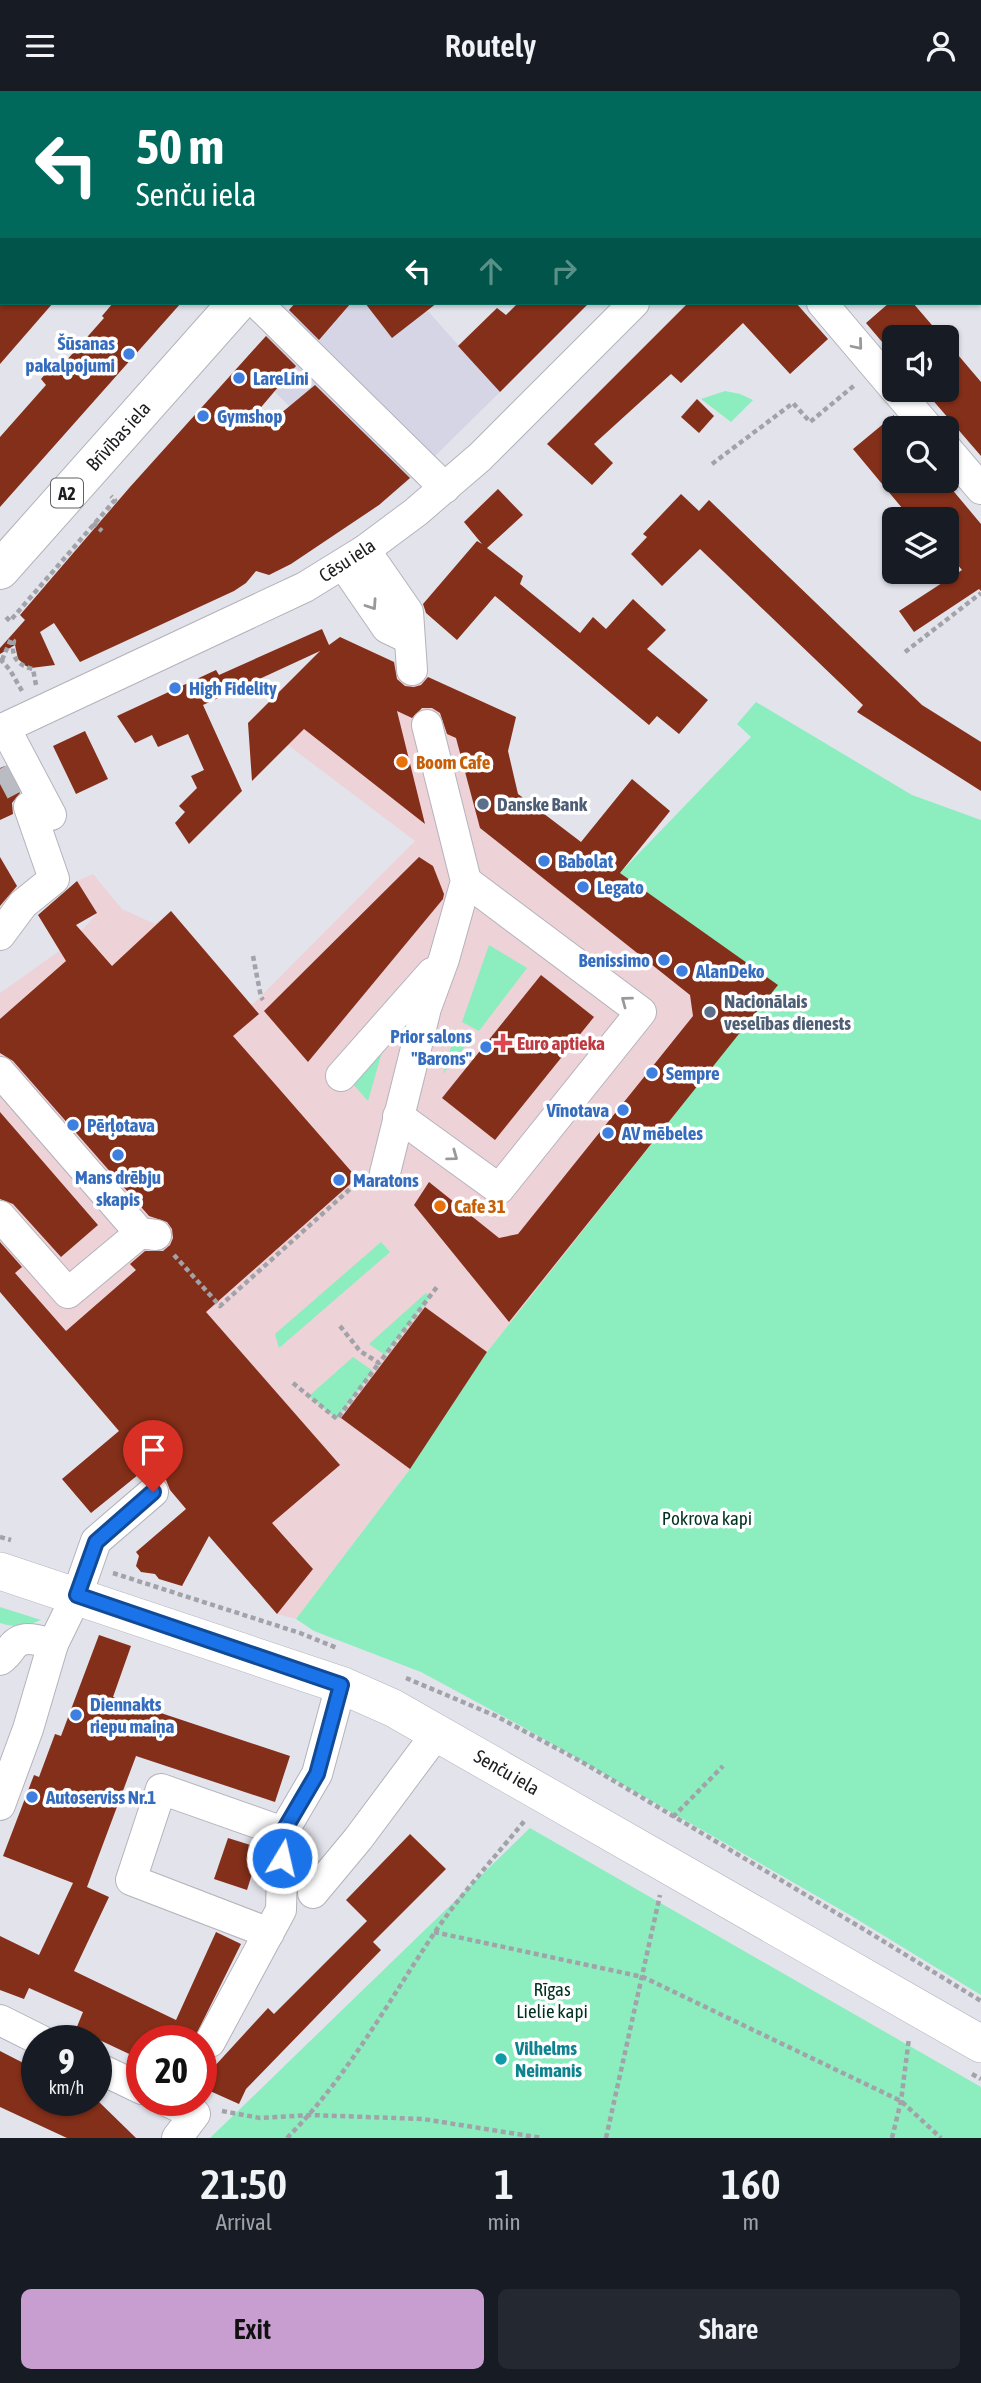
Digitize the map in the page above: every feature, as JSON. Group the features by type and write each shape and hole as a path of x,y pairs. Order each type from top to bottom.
{"highway":[{"name":"Brīvības iela","path":"0,570 235,305"}],"main road":[{"name":"Senču iela","path":"0,1571 341,1685 393,1708 975,2058"}],"street":[{"path":"259,305 445,488"},
{"name":"Cēsu iela","path":"3,743 305,587 354,557 445,488 480,457 632,305"},
{"path":"824,305 882,374"},
{"path":"906,402 918,416"},
{"path":"959,463 981,489"},
{"path":"354,557 408,612 412,670"},
{"path":"375,1173 398,1117 426,1008 466,881 427,725"},
{"path":"0,935 23,904 54,879 40,811 3,743"},
{"path":"398,1117 499,1189 640,1012 466,881"},
{"path":"341,1076 443,959"},
{"path":"0,1072 148,1234 68,1293 0,1216"},
{"path":"0,1805 20,1752 53,1644 77,1595 96,1542 153,1492"},
{"path":"0,1660 20,1641 29,1639 53,1644"},
{"path":"217,2029 281,1910 283,1832 317,1774 341,1685"},
{"path":"313,1893 358,1839 437,1733"},
{"path":"269,1933 131,1880 161,1789 283,1832"},
{"path":"0,2020 21,2030"},
{"path":"158,2116 159,2125 176,2138 193,2116"}],"path":[{"path":"712,464 793,403 810,422 864,376"},
{"path":"6,617 10,621 43,578 115,500 111,496"},
{"path":"92,522 102,531"},
{"path":"905,652 981,593"},
{"path":"24,695 1,659 11,639 15,642 14,656 22,666 33,669 37,689"},
{"path":"253,957 261,997 264,1000"},
{"path":"148,1234 220,1306 375,1173"},
{"path":"293,1383 338,1419 437,1287"},
{"path":"340,1326 360,1350 379,1363"},
{"path":"673,1817 723,1766"},
{"path":"287,2138 310,2115 364,2044 435,1932 526,1819 514,1812"},
{"path":"648,1888 672,1902"},
{"path":"606,2138 660,1895"},
{"path":"435,1932 643,1977 901,2102 941,2138"},
{"path":"892,2138 901,2102 909,2038 921,2045"},
{"path":"975,2058 981,2079"},
{"path":"217,2110 260,2118 310,2115 424,2119 542,2138"}],"shaded area":[{"path":"293,305 426,305 429,308 427,310 500,392 424,467 379,505 324,441 244,361"},
{"path":"340,637 516,717 508,751 518,794 620,873 778,985 487,1352 410,1469 296,1619 277,1614 149,1466 91,1513 62,1479 119,1431 0,1292 0,993 72,942 97,913 77,881 93,874 122,909 155,924 171,911 252,1005 415,841 288,745 329,645"}],"green space":[{"path":"725,391 753,400 731,422 701,399"},
{"name":"Pokrova kapi","path":"756,702 912,795 981,820 981,1995 850,1915 521,1726 421,1672 314,1631 296,1619 410,1469 487,1352 777,985 620,873 751,737 737,724"},
{"path":"489,945 527,968 479,1031 462,1022"},
{"path":"456,1030 471,1039 443,1074"},
{"path":"386,1038 368,1101 346,1076"},
{"path":"381,1242 390,1252 279,1348 275,1334"},
{"path":"426,1293 430,1297 385,1355 369,1344"},
{"path":"353,1357 373,1371 337,1419 309,1396"},
{"path":"0,1607 41,1620 21,1626 0,1623"},
{"name":"Rīgas Lielie kapi","path":"530,1828 981,2087 981,2138 210,2138"}],"building":[{"path":"0,305 51,305 0,364"},
{"path":"111,305 179,305 0,507 0,437 46,385 41,379 53,365 58,370 104,318 102,316"},
{"path":"293,305 349,305 319,340 289,310"},
{"path":"367,305 434,305 392,338"},
{"path":"516,305 587,305 500,392 458,346 497,308 506,315"},
{"path":"686,305 798,305 828,339 790,374 743,323 681,383 671,374 594,444 613,463 592,485 547,444"},
{"path":"887,305 915,305 932,325 882,325 882,342 866,323"},
{"path":"266,336 296,366 257,412 268,424 315,385 410,478 379,505 291,564 269,575 256,571 246,583 234,591 80,662 54,623 40,632 55,665 31,668 26,666 18,659 15,645 0,654 0,648 25,620 20,615 130,487"},
{"path":"959,356 981,382 981,456 959,431 959,416 946,416 934,402 959,402"},
{"path":"697,399 714,416 699,433 681,417"},
{"path":"882,425 882,484 853,449"},
{"path":"498,489 523,515 487,548 523,576 520,584 580,633 593,617 606,629 633,599 666,630 647,649 708,700 679,734 657,716 649,725 495,596 457,640 426,613 423,604 477,541 482,544 464,522"},
{"path":"890,493 955,493 981,524 981,591 979,589 914,632 899,611 940,584 959,584 959,572 962,570 959,566 959,507 901,507"},
{"path":"681,494 699,511 709,500 922,705 981,742 981,791 857,712 863,705 700,549 662,586 631,554 647,537 643,534"},
{"path":"322,629 329,645 340,637 394,662 397,679 405,686 421,685 428,677 516,717 508,751 518,794 581,842 632,779 670,811 620,873 778,985 509,1322 414,1205 429,1182 499,1238 518,1234 693,1016 690,995 480,828 456,738 447,734 440,713 432,708 422,708 412,718 397,711 425,824 304,729 252,781 248,723 320,651 203,705 242,791 189,844 175,823 185,812 179,806 197,788 191,776 204,770 188,734 158,747 152,735 135,743 117,716 216,670 219,675"},
{"path":"85,731 108,779 76,794 53,746"},
{"path":"5,766 20,793 12,803 13,814 0,820 0,768"},
{"path":"0,857 17,886 0,906"},
{"path":"419,857 433,866 444,894 443,899 308,1062 264,1011"},
{"path":"77,881 97,913 76,925 112,966 171,911 259,1014 233,1036 357,1178 206,1312 340,1465 272,1523 313,1569 277,1614 209,1536 182,1586 159,1579 155,1574 141,1572 136,1566 139,1556 136,1552 186,1509 170,1490 166,1480 149,1466 91,1513 62,1479 119,1431 0,1292 0,1242 22,1267 15,1273 66,1331 136,1270 130,1264 145,1251 163,1251 173,1238 172,1229 167,1222 149,1216 13,1061 0,1053 0,1019 66,961 38,915"},
{"path":"541,975 594,1017 495,1140 442,1098"},
{"path":"0,1112 98,1225 61,1257 13,1204 0,1199"},
{"path":"425,1307 487,1352 410,1469 341,1418"},
{"path":"99,1635 131,1646 113,1697 290,1756 275,1802 136,1756 87,1887 109,1897 74,1971 176,2020 216,1932 241,1944 201,2025 126,2025 126,2052 112,2046 112,2025 78,2025 83,2012 29,1988 24,1999 0,1990 0,1936 39,1955 73,1883 3,1856 34,1775 39,1777 55,1734 61,1736"},
{"path":"410,1834 446,1869 373,1942 381,1950 246,2089 239,2104 217,2094 217,2064 268,2008 274,2014 367,1921 346,1900"},
{"path":"228,1838 260,1848 247,1890 214,1879"},
{"path":"0,2051 21,2062 21,2116 112,2115 136,2138 67,2138 0,2107"}],"tunnel":[{"path":"7,765 29,807"}],"place":[{"name":"Šūsanas pakalpojumi","path":"129,354"},
{"name":"LareLini","path":"239,378"},
{"name":"Gymshop","path":"203,416"},
{"name":"High Fidelity","path":"175,688"},
{"name":"Boom Cafe","path":"402,762"},
{"name":"Danske Bank","path":"483,804"},
{"name":"Babolat","path":"544,861"},
{"name":"Legato","path":"583,887"},
{"name":"Benissimo","path":"664,960"},
{"name":"AlanDeko","path":"682,971"},
{"name":"Nacionālais veselības dienests","path":"710,1012"},
{"name":"Euro aptieka","path":"503,1043"},
{"name":"Prior salons \"Barons\"","path":"486,1047"},
{"name":"Sempre","path":"652,1073"},
{"name":"Vīnotava","path":"623,1110"},
{"name":"Pērļotava","path":"73,1125"},
{"name":"AV mēbeles","path":"608,1133"},
{"name":"Mans drēbju skapis","path":"118,1155"},
{"name":"Maratons","path":"339,1180"},
{"name":"Cafe 31","path":"440,1206"},
{"name":"Diennakts riepu maiņa","path":"76,1715"},
{"name":"Autoserviss Nr.1","path":"32,1797"},
{"name":"Vilhelms Neimanis","path":"501,2059"}],"route":[{"path":"153,1492 96,1542 77,1595 341,1685 317,1774 283,1832 282,1858"}]}
